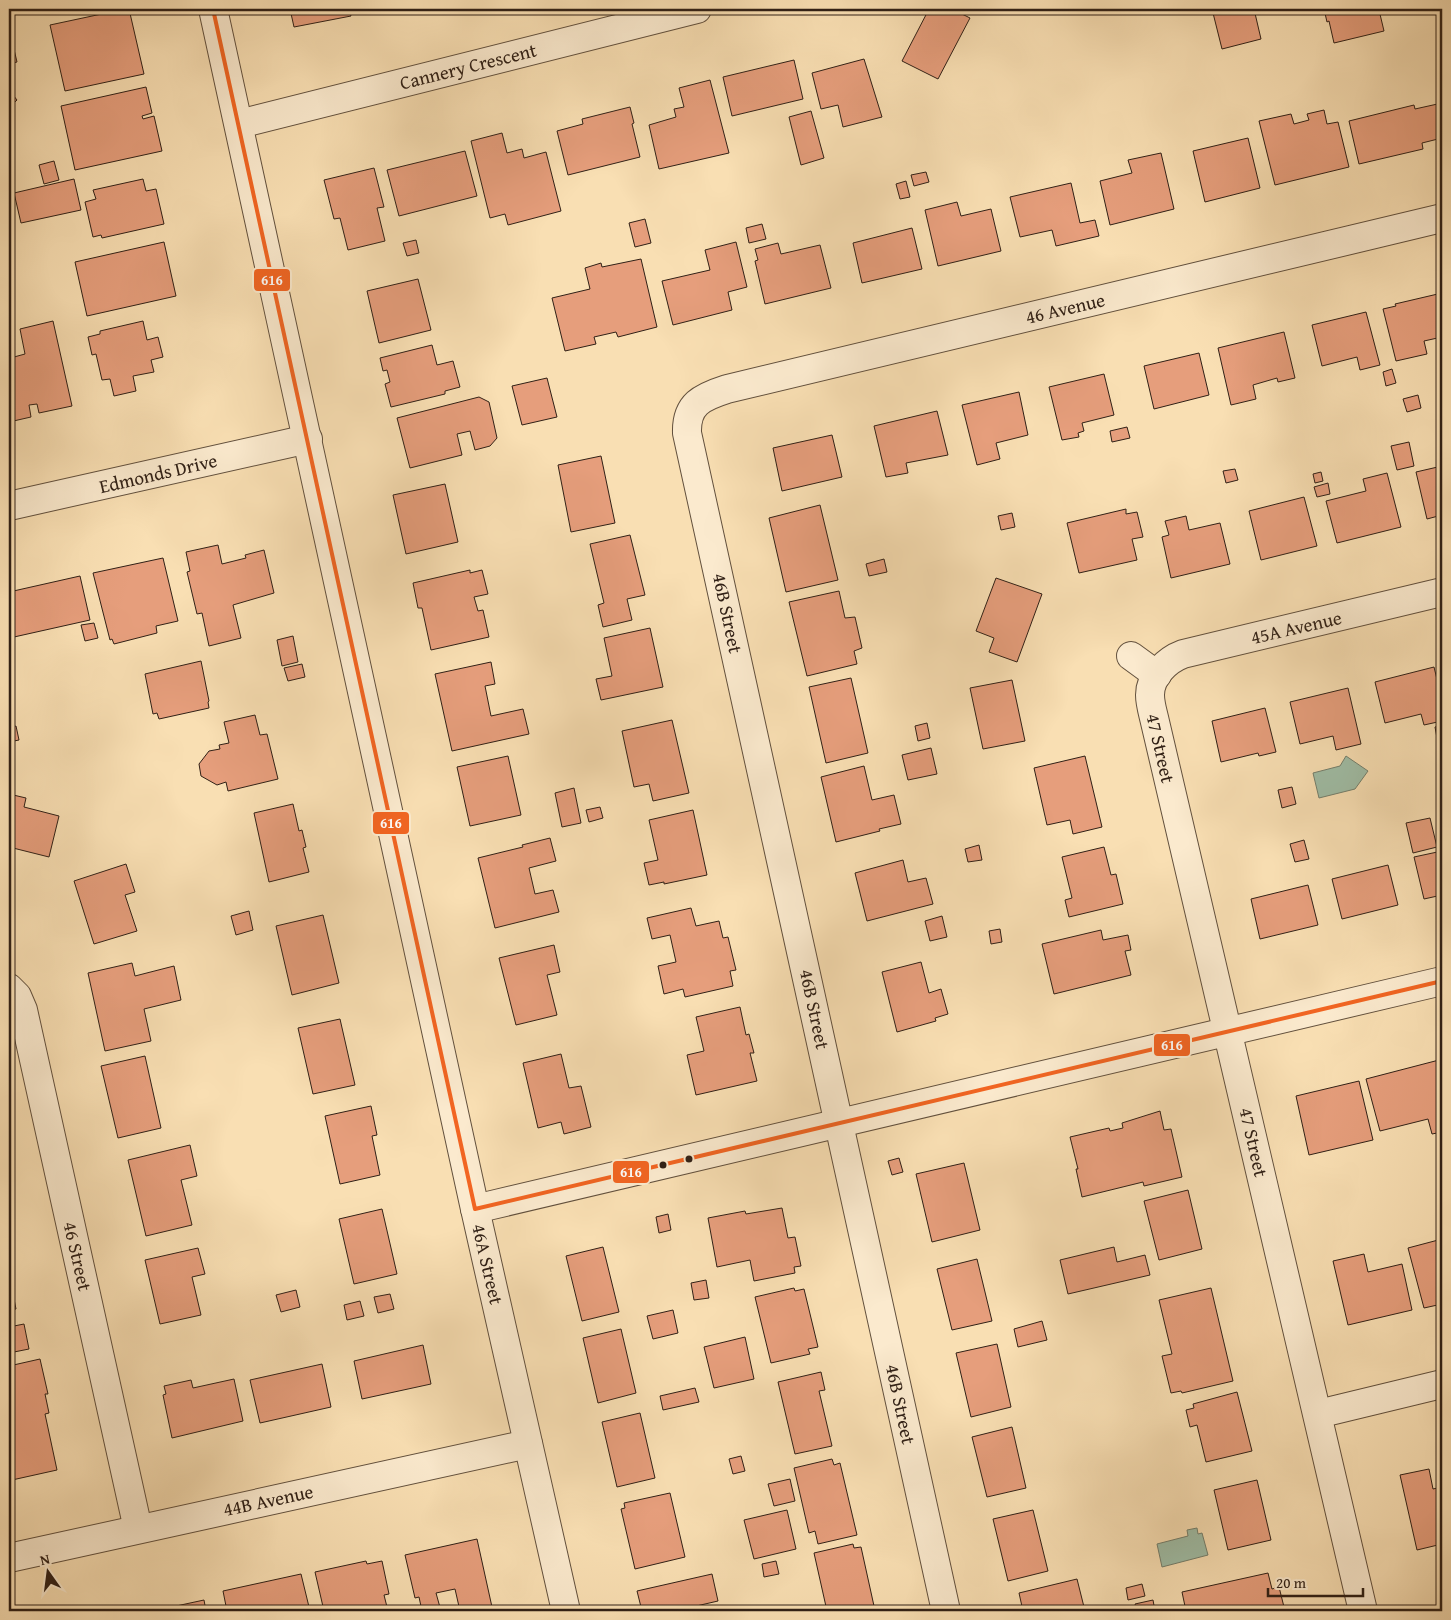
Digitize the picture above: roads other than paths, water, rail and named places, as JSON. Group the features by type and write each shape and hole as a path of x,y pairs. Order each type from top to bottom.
{"street":[{"name":"46A Street","path":"213,9 475,1209 566,1611"},
{"name":"Cannery Crescent","path":"239,124 602,20 697,9"},
{"name":"46 Avenue","path":"693,408 712,394 727,389 1442,218"},
{"name":"46B Street","path":"693,408 688,416 687,433 946,1611"},
{"name":"Edmonds Drive","path":"9,506 308,439"},
{"name":"45A Avenue","path":"1157,674 1173,658 1183,654 1442,592"},
{"path":"1131,656 1157,674"},
{"name":"47 Street","path":"1157,674 1150,693 1150,703 1363,1611"},
{"path":"475,1209 1442,981"},
{"name":"46 Street","path":"9,988 17,996 23,1010 138,1529"},
{"path":"1318,1414 1442,1384"},
{"name":"44B Avenue","path":"9,1558 528,1444"}]}
